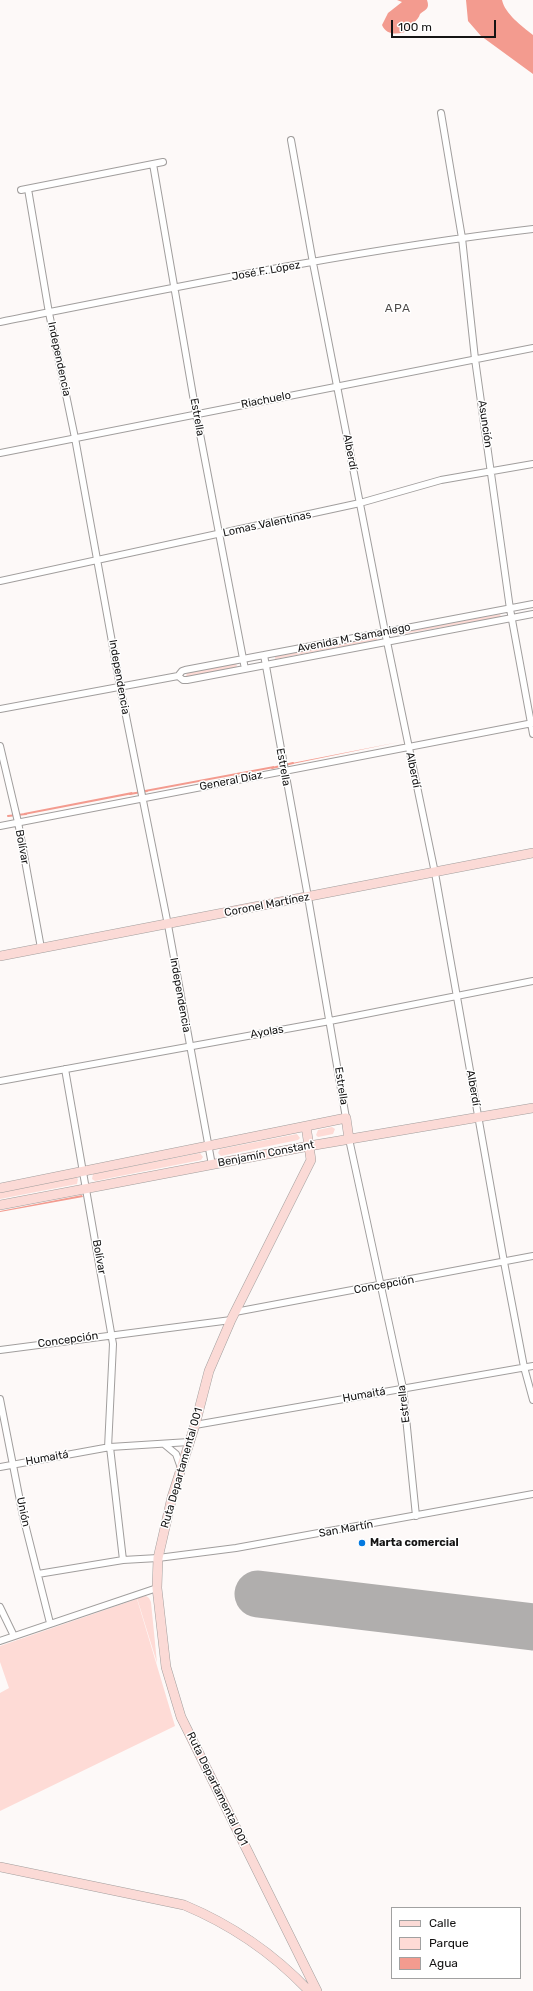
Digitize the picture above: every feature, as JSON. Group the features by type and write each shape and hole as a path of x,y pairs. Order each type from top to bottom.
{"street":[{"name":"Asunción","path":"441,113 462,238 475,359 510,609 533,734"},
{"name":"Alberdí","path":"291,140 313,263 385,632 435,873 504,1262 524,1367 533,1400"},
{"path":"21,190 164,162"},
{"name":"Estrella","path":"152,164 196,413 245,669"},
{"name":"Independencia","path":"28,189 49,313 75,438 120,686 168,925 189,1046 212,1164"},
{"name":"José F. López","path":"0,322 313,263 462,238 533,229"},
{"name":"Riachuelo","path":"0,453 196,413 338,387 533,348"},
{"name":"Lomas Valentinas","path":"0,581 360,503 441,480 533,464"},
{"name":"Avenida M. Samaniego","path":"0,709 178,676 185,670 533,604"},
{"name":"Avenida M. Samaniego","path":"178,676 183,680 187,680 533,614"},
{"name":"Estrella","path":"264,655 330,1021 349,1139 382,1285 403,1388 416,1516"},
{"name":"General Díaz","path":"0,826 17,818 283,767 532,723"},
{"name":"Bolívar","path":"0,746 17,818 41,948"},
{"name":"Coronel Martínez","path":"0,956 168,925 308,896 435,873 533,853"},
{"name":"Ayolas","path":"0,1081 330,1021 533,981"},
{"name":"Bolívar","path":"64,1069 84,1171 114,1344 109,1447 123,1560"},
{"name":"Benjamín Constant","path":"0,1205 309,1146 533,1108"},
{"name":"Benjamín Constant","path":"0,1188 346,1118"},
{"name":"Ruta Departamental 001","path":"306,1126 311,1160 233,1316 209,1371 195,1425 172,1497 158,1558 157,1588 166,1667 182,1717 317,1991"},
{"name":"Concepción","path":"0,1350 233,1316 533,1256"},
{"name":"Humaitá","path":"195,1425 533,1366"},
{"name":"Unión","path":"0,1399 23,1516 50,1624"},
{"name":"Humaitá","path":"0,1467 109,1447 189,1442"},
{"path":"164,1444 176,1454 181,1468"},
{"name":"San Martín","path":"38,1574 123,1560 158,1558 236,1548 533,1494"},
{"path":"0,1641 157,1588"},
{"path":"0,1607 14,1636"},
{"path":"0,1867 184,1905 206,1914 236,1930 288,1970 309,1991"},
{"path":"288,1970 293,1971 298,1967 299,1956"}],"green space":[{"path":"500,614 501,617 397,635 398,633"},
{"path":"377,637 377,640 275,659 275,656"},
{"path":"235,664 237,665 236,668 188,677 186,676 187,673"},
{"path":"332,1127 335,1129 333,1134 318,1137 316,1135 318,1130"},
{"path":"297,1134 300,1138 298,1140 221,1156 218,1153 220,1149"},
{"path":"200,1153 203,1157 201,1160 95,1181 92,1179 93,1174"},
{"path":"76,1177 78,1179 77,1184 0,1199 0,1192"},
{"path":"146,1596 151,1602 157,1663 137,1598"},
{"path":"137,1599 175,1726 0,1811 0,1693 9,1688 0,1662 0,1646"}],"water":[{"path":"397,0 427,0 428,5 427,8 420,14 410,30 403,33 394,34 384,29 382,25 388,13 402,2"},
{"path":"466,0 502,0 510,15 533,35 533,74 481,36 468,21"},
{"path":"399,742 292,764 292,763"},
{"path":"274,766 274,768 145,792 145,790"},
{"path":"132,792 133,794 24,815 24,813"},
{"path":"82,1195 83,1197 0,1212 0,1211"}],"waterway":[{"path":"272,768 293,763"},
{"path":"130,794 147,791"},
{"path":"8,816 26,814"}],"runway":[{"path":"258,1594 533,1627"}],"place":[{"name":"Marta comercial","path":"362,1543"}],"district":[{"name":"APA","path":"398,309"}]}
